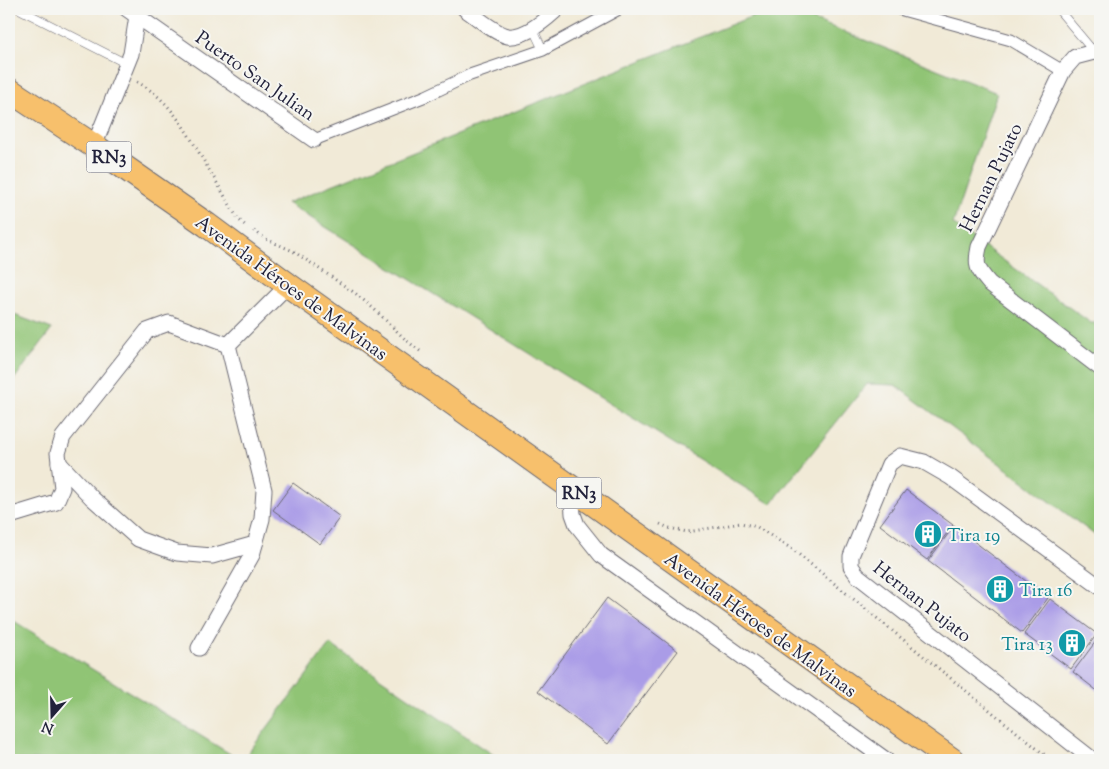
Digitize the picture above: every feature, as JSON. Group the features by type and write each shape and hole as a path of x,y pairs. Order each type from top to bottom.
{"highway":[{"name":"Avenida Héroes de Malvinas","path":"9,90 208,225 288,285 952,760"}],"street":[{"path":"465,9 495,30 508,36 518,35 533,29 557,9"},
{"path":"314,140 426,96 470,75 543,50 619,9"},
{"path":"899,9 1011,40 1064,71 1075,57 1097,53"},
{"path":"94,146 131,54 133,11"},
{"name":"Puerto San Julian","path":"133,11 314,140"},
{"name":"Hernan Pujato","path":"1064,71 979,247 976,258 980,272 989,282 1100,368"},
{"path":"228,345 288,285"},
{"path":"10,516 56,502 62,488 58,453 63,437 146,331 169,324 228,345"},
{"path":"199,648 252,555 262,519 264,490 228,345"},
{"name":"Hernan Pujato","path":"1093,760 858,576 851,566 851,556 889,464 900,456 924,462 950,477 1100,587"},
{"path":"59,463 92,498 138,539 177,553 212,556 255,544"},
{"name":"Avenida Héroes de Malvinas","path":"571,488 573,514 577,525 601,555 886,760"}],"lane":[{"path":"19,9 125,70"},
{"path":"1058,9 1097,53"},
{"path":"533,29 543,50"}],"path":[{"path":"125,70 163,100 182,123 238,219 248,228 266,239 294,251 355,294 374,308 425,356"},
{"path":"656,522 669,528 687,532 741,523 757,527 792,549 1051,760"}],"green space":[{"path":"770,9 787,9 997,93 953,224 1091,323 1100,323 1100,539 895,385 867,384 771,504 287,203"},
{"path":"9,313 52,329 9,386"},
{"path":"9,618 240,760 9,760"},
{"path":"330,644 501,760 243,760"}],"building":[{"path":"293,483 340,517 320,544 273,510"},
{"path":"906,490 953,525 927,560 880,525"},
{"path":"954,526 1048,598 1022,633 928,561"},
{"path":"607,598 678,651 608,744 538,691"},
{"path":"1050,599 1097,634 1071,669 1024,634"},
{"path":"1100,638 1100,693 1073,672"}],"place":[{"name":"Tira 19","path":"928,534"},
{"name":"Tira 16","path":"1000,589"},
{"name":"Tira 13","path":"1072,643"}]}
